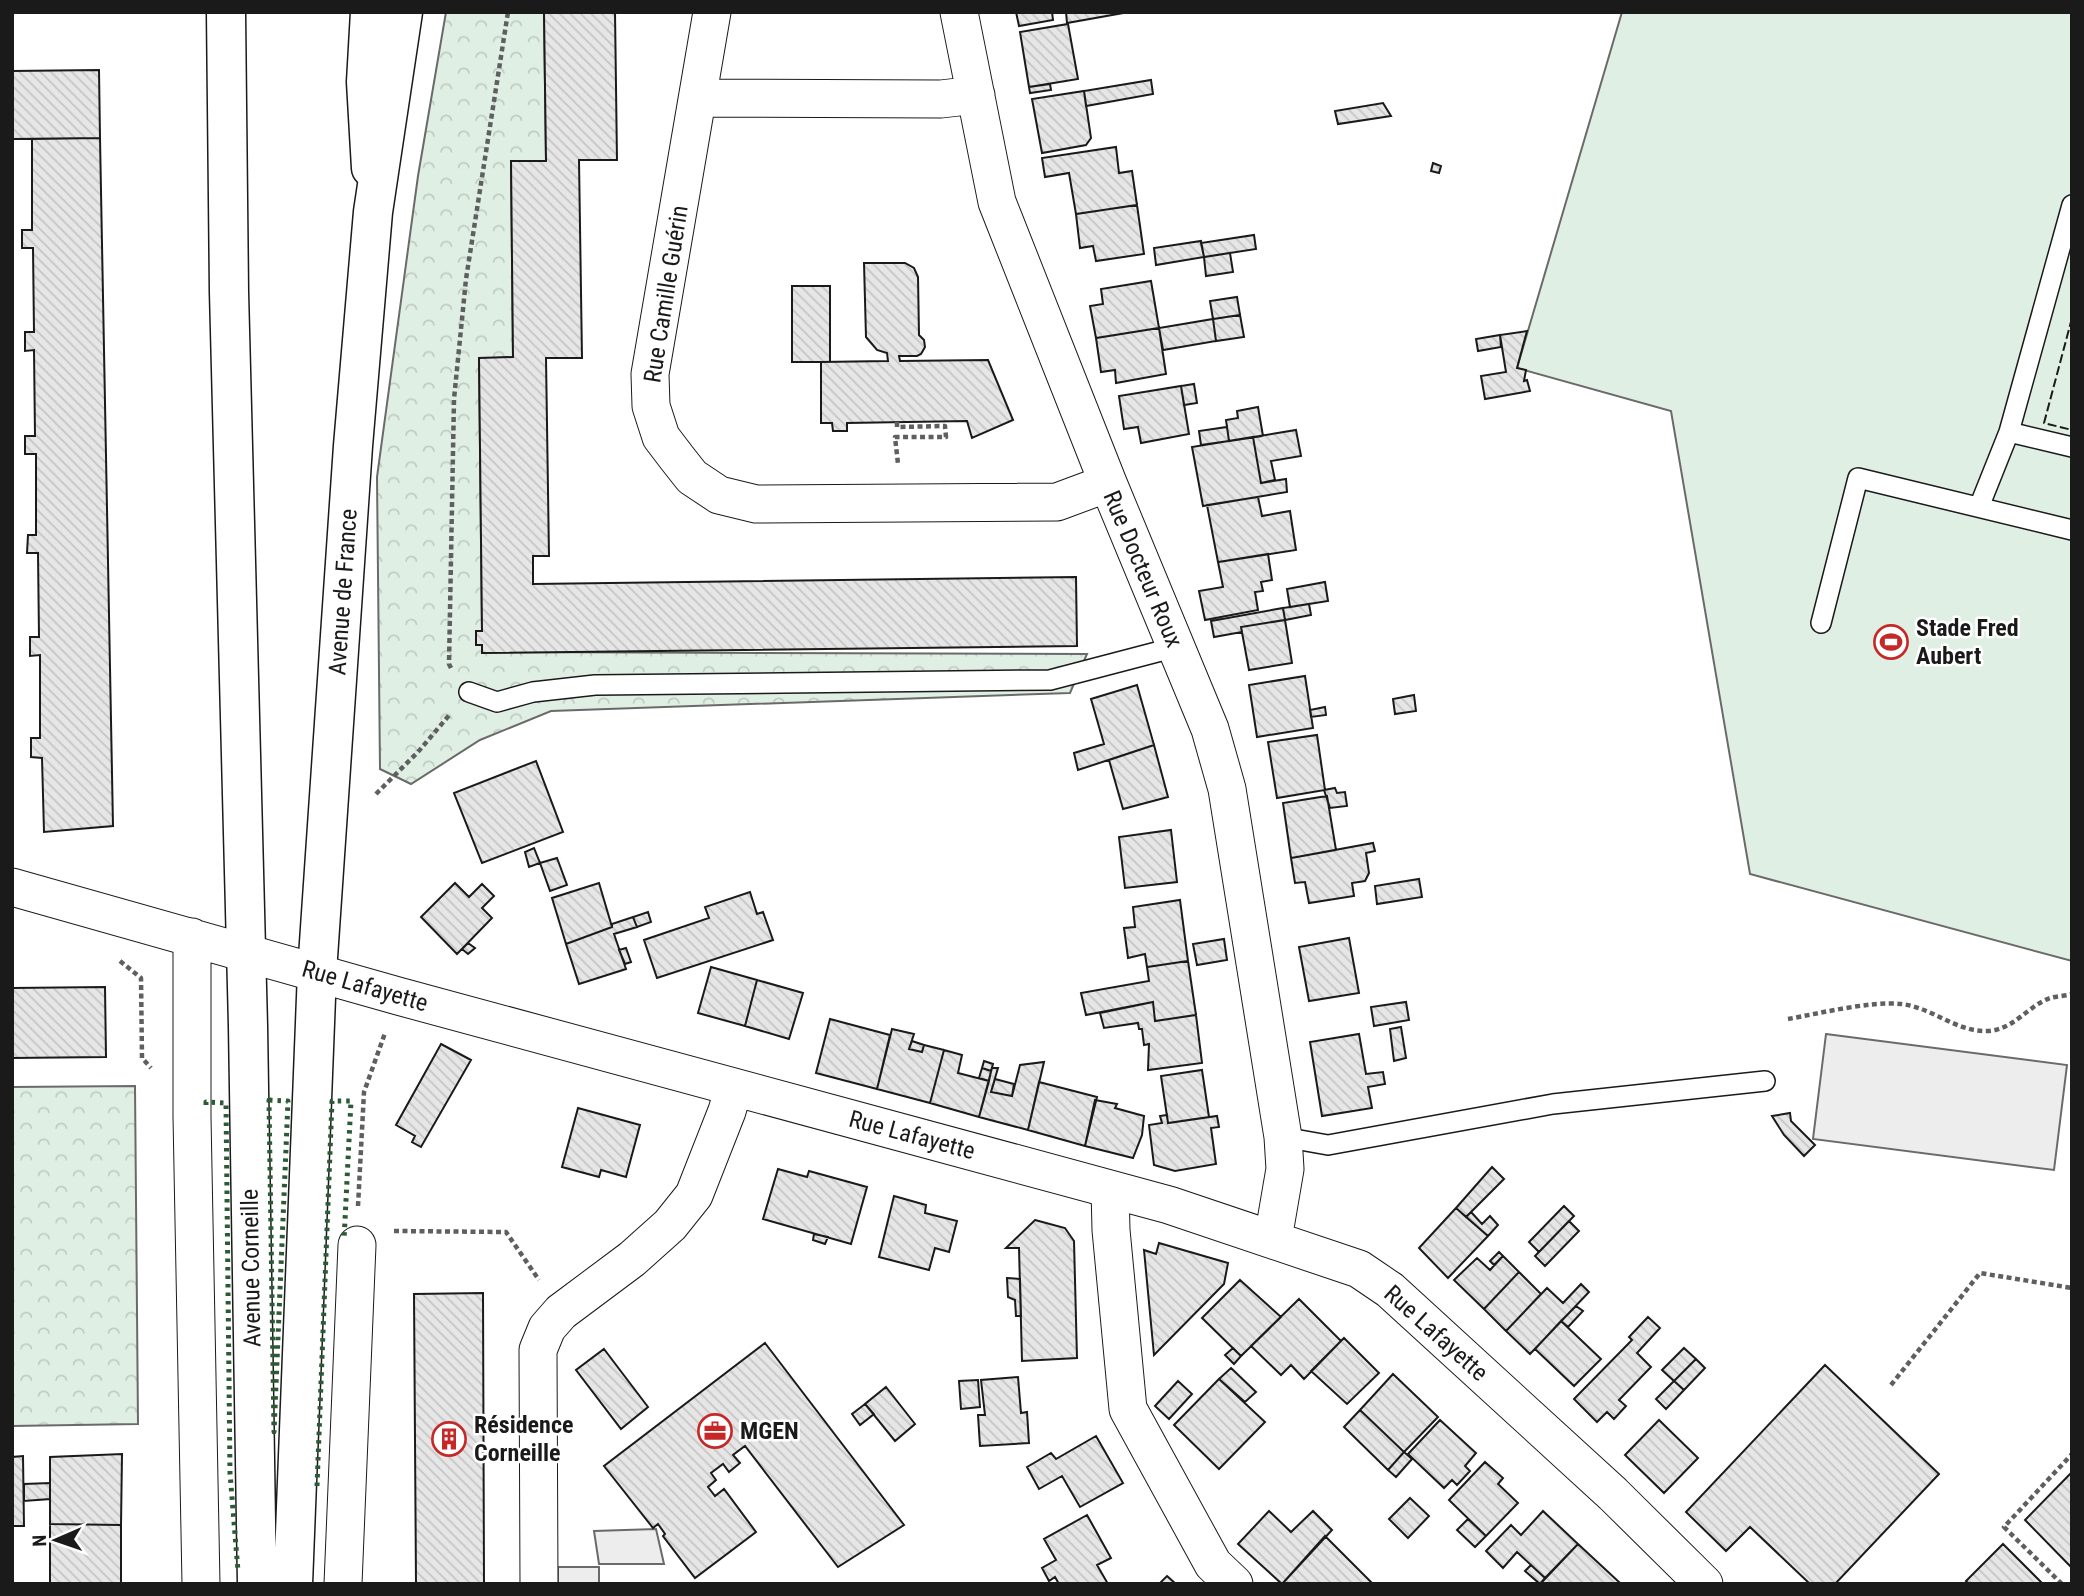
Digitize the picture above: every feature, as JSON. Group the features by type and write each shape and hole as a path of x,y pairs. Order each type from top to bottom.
{"main road":[{"name":"Avenue Corneille","path":"226,12 229,292 257,1584"},
{"path":"370,12 366,82 373,212"},
{"path":"373,212 403,12"},
{"name":"Avenue de France","path":"317,972 353,446 373,212"},
{"name":"Avenue Corneille","path":"293,1584 317,972"}],"street":[{"name":"Rue Camille Guérin","path":"712,12 650,374 651,406 661,437 692,477 719,495 756,503 1057,502 1108,484"},
{"name":"Rue Docteur Roux","path":"959,12 997,202 1108,484 1210,729 1227,789 1283,1137 1285,1169 1273,1239"},
{"path":"698,98 941,99 976,95"},
{"name":"Rue Lafayette","path":"12,887 398,996 1169,1205 1359,1269 1390,1290 1613,1494 1704,1584"},
{"path":"192,937 192,1117 201,1584"},
{"path":"539,1584 538,1350 547,1328 561,1312 632,1259 670,1225 694,1195 734,1087"},
{"path":"1110,1189 1111,1230 1128,1409 1213,1564 1234,1584"},
{"path":"343,1584 357,1238"}],"lane":[{"path":"1979,508 2010,432 2072,205"},
{"path":"2010,432 2072,447"},
{"path":"1821,623 1858,478 2072,530"},
{"path":"469,692 497,702 533,692 595,685 1051,680 1176,647"},
{"path":"1283,1137 1328,1145 1553,1104 1765,1081"}],"path":[{"path":"376,794 418,752 469,692 457,681 449,664 454,399 466,279 508,12"},
{"path":"895,437 946,437 945,426 897,427 897,422"},
{"path":"125,918 118,944 118,960 141,978 142,1058 192,1117"},
{"path":"1788,1019 1862,1006 1902,1004 1964,1027 1986,1031 2001,1029 2049,998 2072,994"},
{"path":"398,996 364,1092 357,1238 506,1233 561,1312"},
{"path":"1891,1385 1980,1273 2072,1287"},
{"path":"2062,1584 2004,1527 2072,1454"}],"green space":[{"path":"446,12 544,12 546,161 511,162 513,357 479,359 482,631 476,632 476,644 482,645 483,652 1087,654 1070,693 551,711 480,740 411,784 380,769 377,477 418,176"},
{"name":"Stade Fred Aubert","path":"1622,12 2072,12 2072,961 1750,874 1671,411 1517,368"},
{"path":"135,1086 138,1424 12,1426 12,1087"}],"shaded area":[{"path":"1826,1034 2067,1065 2054,1170 1813,1139"},
{"path":"656,1529 664,1564 599,1564 594,1531"},
{"path":"558,1567 599,1567 599,1584 558,1584"}],"building":[{"path":"544,12 615,12 617,160 579,160 582,358 546,358 549,556 533,556 533,584 1076,577 1077,646 482,653 482,645 476,645 476,631 482,631 479,358 513,357 511,161 546,161"},
{"path":"1016,12 1052,12 1053,20 1019,26"},
{"path":"1066,12 1129,12 1067,23"},
{"path":"1068,24 1078,79 1029,87 1020,32"},
{"path":"99,70 100,138 12,139 12,71"},
{"path":"1151,80 1153,94 1086,106 1084,91"},
{"path":"1050,84 1051,90 1030,93 1029,87"},
{"path":"1084,91 1091,138 1086,145 1042,153 1032,99"},
{"path":"1383,103 1391,116 1338,124 1335,111"},
{"path":"100,138 113,826 44,832 42,758 31,757 31,738 40,738 40,655 30,656 30,637 39,637 38,553 27,553 28,535 36,535 36,454 25,454 25,436 35,436 34,350 25,351 25,332 34,332 33,248 22,248 22,230 32,230 32,139"},
{"path":"1116,147 1119,173 1132,171 1137,205 1076,214 1069,173 1045,177 1042,158"},
{"path":"1433,163 1441,166 1439,173 1431,171"},
{"path":"1137,205 1144,254 1096,261 1093,246 1080,248 1076,214"},
{"path":"1254,235 1256,249 1204,257 1201,243"},
{"path":"1201,241 1204,257 1156,265 1154,248"},
{"path":"1230,253 1233,272 1206,276 1204,257"},
{"path":"864,263 905,263 914,268 918,277 919,335 924,340 925,347 917,356 899,356 900,361 988,360 1013,420 972,438 967,421 847,423 847,431 833,431 832,423 821,423 821,362 888,361 887,353 877,350 866,337"},
{"path":"1151,281 1159,328 1096,338 1090,306 1103,304 1101,289"},
{"path":"792,286 830,286 830,362 792,362"},
{"path":"1237,297 1240,315 1213,319 1210,301"},
{"path":"1240,315 1244,337 1216,341 1213,319"},
{"path":"1213,319 1216,341 1163,350 1159,328"},
{"path":"1159,328 1166,374 1116,383 1115,370 1101,372 1096,338"},
{"path":"1527,331 1517,368 1526,370 1524,381 1527,380 1530,391 1485,399 1481,376 1506,372 1500,335"},
{"path":"1500,335 1501,347 1478,351 1476,339"},
{"path":"1194,384 1197,403 1184,405 1181,386"},
{"path":"1181,386 1189,434 1141,443 1138,427 1124,429 1119,396"},
{"path":"1258,407 1263,436 1229,441 1226,420 1238,418 1237,411"},
{"path":"1227,427 1229,441 1201,445 1199,431"},
{"path":"1296,430 1301,456 1271,461 1275,480 1261,483 1253,437"},
{"path":"1253,437 1261,483 1286,479 1287,492 1203,506 1192,447"},
{"path":"1258,497 1262,516 1290,511 1296,550 1218,562 1207,505"},
{"path":"1268,554 1272,580 1261,582 1263,591 1255,592 1258,610 1205,620 1199,591 1223,587 1218,562"},
{"path":"1325,582 1328,601 1290,607 1287,589"},
{"path":"1309,604 1311,615 1285,620 1283,608"},
{"path":"1283,608 1285,620 1241,627 1242,632 1214,637 1211,621"},
{"path":"1285,620 1292,663 1249,670 1241,627"},
{"path":"1305,676 1313,728 1257,737 1249,685"},
{"path":"1137,685 1154,745 1078,770 1074,753 1104,744 1091,699"},
{"path":"1414,695 1416,711 1395,714 1393,699"},
{"path":"1325,707 1326,715 1311,717 1310,710"},
{"path":"1317,735 1325,790 1277,798 1268,742"},
{"path":"1154,745 1168,797 1123,809 1109,760"},
{"path":"536,761 563,832 482,863 454,793"},
{"path":"1335,788 1337,793 1345,792 1347,806 1330,808 1324,790"},
{"path":"1327,796 1336,850 1291,858 1283,803"},
{"path":"1171,830 1177,882 1125,888 1119,837"},
{"path":"1373,843 1375,851 1366,853 1369,873 1365,881 1352,883 1354,896 1309,903 1305,882 1295,883 1291,858"},
{"path":"534,848 540,863 529,867 525,852"},
{"path":"557,858 567,885 550,891 540,863"},
{"path":"1419,879 1422,897 1377,904 1375,886"},
{"path":"455,883 469,897 482,884 494,896 482,908 492,918 457,954 421,917"},
{"path":"599,883 612,927 566,944 552,898"},
{"path":"750,892 757,914 763,912 773,940 657,978 644,940 709,918 705,907"},
{"path":"1180,900 1188,961 1147,967 1145,954 1128,958 1124,928 1135,927 1133,907"},
{"path":"648,912 651,922 637,927 633,917"},
{"path":"633,917 637,927 614,934 626,969 579,984 566,944"},
{"path":"1349,938 1359,993 1309,1001 1299,947"},
{"path":"1224,939 1227,960 1197,965 1193,944"},
{"path":"468,943 475,948 468,954 462,949"},
{"path":"626,948 631,962 625,964 619,950"},
{"path":"1188,961 1196,1015 1155,1021 1153,1002 1086,1015 1081,993 1149,981 1147,967"},
{"path":"711,967 757,980 745,1026 698,1013"},
{"path":"757,980 803,993 789,1039 745,1026"},
{"path":"105,987 106,1057 12,1058 12,988"},
{"path":"1153,1002 1155,1021 1196,1015 1202,1063 1148,1070 1149,1044 1144,1045 1142,1029 1139,1029 1138,1023 1104,1028 1100,1013"},
{"path":"1406,1002 1409,1020 1374,1026 1371,1007"},
{"path":"830,1019 890,1035 877,1089 816,1073"},
{"path":"1401,1027 1406,1058 1394,1061 1390,1029"},
{"path":"892,1029 914,1034 909,1049 922,1052 924,1045 944,1050 930,1103 877,1089"},
{"path":"1359,1034 1366,1074 1383,1072 1385,1084 1368,1087 1372,1108 1322,1116 1310,1042"},
{"path":"912,1041 924,1045 922,1052 909,1049"},
{"path":"441,1044 471,1060 421,1147 412,1142 415,1136 396,1125"},
{"path":"944,1050 962,1055 958,1073 989,1081 979,1117 930,1103"},
{"path":"984,1061 993,1064 991,1071 982,1068"},
{"path":"1044,1062 1028,1130 979,1117 992,1068 998,1068 991,1092 1012,1096 1020,1065"},
{"path":"982,1068 991,1071 989,1081 979,1078"},
{"path":"1202,1070 1209,1117 1168,1123 1161,1076"},
{"path":"995,1079 1014,1084 1012,1096 991,1092"},
{"path":"1039,1082 1097,1097 1085,1146 1028,1130"},
{"path":"1095,1100 1117,1104 1115,1108 1144,1116 1142,1135 1133,1158 1085,1146"},
{"path":"578,1108 640,1125 626,1177 601,1170 599,1177 562,1167"},
{"path":"1790,1113 1791,1121 1815,1145 1804,1156 1784,1135 1772,1116"},
{"path":"1167,1115 1168,1123 1217,1116 1219,1127 1211,1128 1216,1164 1175,1171 1154,1165 1149,1125 1162,1123 1160,1116"},
{"path":"1492,1167 1504,1179 1466,1217 1456,1208"},
{"path":"778,1169 807,1177 809,1171 867,1187 851,1244 763,1219"},
{"path":"894,1196 926,1205 925,1213 957,1221 949,1252 935,1248 929,1270 879,1257"},
{"path":"1564,1206 1574,1216 1539,1252 1529,1242"},
{"path":"1456,1208 1488,1236 1448,1278 1419,1248"},
{"path":"1471,1212 1482,1224 1490,1216 1498,1225 1488,1236 1466,1217"},
{"path":"1035,1220 1065,1228 1074,1241 1077,1358 1022,1361 1019,1248 1006,1248"},
{"path":"1569,1221 1579,1231 1545,1266 1535,1256"},
{"path":"814,1234 828,1237 825,1244 813,1240"},
{"path":"1159,1243 1228,1263 1224,1284 1154,1355 1144,1250 1156,1254"},
{"path":"1499,1252 1503,1256 1494,1265 1490,1261"},
{"path":"1503,1256 1519,1272 1484,1309 1454,1280 1477,1258 1490,1270"},
{"path":"1519,1272 1541,1294 1506,1331 1484,1309"},
{"path":"1007,1278 1020,1279 1021,1316 1016,1316 1015,1300 1008,1297"},
{"path":"1240,1280 1281,1317 1241,1356 1202,1318"},
{"path":"1581,1284 1589,1292 1530,1354 1506,1331 1547,1288 1563,1303"},
{"name":"Résidence Corneille","path":"483,1293 484,1584 416,1584 414,1294"},
{"path":"1299,1299 1341,1341 1304,1379 1291,1365 1281,1375 1251,1346"},
{"path":"1576,1306 1583,1311 1568,1327 1561,1321"},
{"path":"1648,1317 1660,1328 1637,1353 1651,1367 1619,1400 1626,1406 1614,1419 1607,1412 1597,1422 1574,1399 1632,1340 1629,1337"},
{"path":"1561,1321 1601,1359 1574,1386 1535,1349"},
{"path":"1344,1338 1379,1373 1347,1404 1311,1371"},
{"path":"765,1343 904,1525 838,1567 745,1446 733,1455 740,1463 729,1472 723,1464 711,1473 716,1480 708,1487 715,1496 724,1489 756,1532 695,1578 663,1536 665,1534 658,1524 653,1528 604,1466"},
{"path":"1233,1348 1241,1356 1234,1364 1225,1355"},
{"path":"1684,1348 1696,1359 1674,1381 1662,1370"},
{"path":"604,1349 648,1407 621,1429 576,1370"},
{"path":"1696,1359 1705,1368 1684,1390 1674,1381"},
{"path":"1825,1365 1939,1474 1835,1584 1810,1584 1750,1527 1726,1551 1686,1512"},
{"path":"1231,1368 1256,1392 1245,1402 1219,1379"},
{"path":"1393,1374 1438,1417 1404,1452 1360,1410"},
{"path":"1018,1377 1021,1413 1027,1412 1029,1443 980,1446 978,1415 985,1415 981,1380"},
{"path":"1219,1379 1265,1422 1219,1469 1174,1425"},
{"path":"978,1380 980,1407 961,1409 959,1381"},
{"path":"1178,1381 1192,1394 1169,1419 1155,1406"},
{"path":"1674,1381 1684,1390 1666,1409 1656,1399"},
{"path":"886,1387 915,1424 895,1441 865,1404"},
{"path":"865,1404 874,1414 860,1425 852,1414"},
{"path":"1360,1410 1404,1452 1388,1470 1344,1427"},
{"path":"1440,1420 1476,1453 1465,1466 1470,1471 1457,1485 1452,1480 1444,1488 1408,1454"},
{"path":"1659,1420 1698,1458 1664,1493 1625,1455"},
{"path":"1096,1436 1123,1483 1080,1507 1062,1476 1039,1489 1027,1467 1051,1453 1056,1459"},
{"path":"1404,1452 1412,1459 1396,1477 1388,1470"},
{"path":"122,1454 121,1525 50,1524 50,1457"},
{"path":"23,1456 24,1526 12,1526 12,1457"},
{"path":"1485,1462 1503,1478 1498,1484 1518,1503 1486,1536 1449,1500"},
{"path":"2072,1472 2072,1568 2025,1520"},
{"path":"50,1483 50,1499 24,1501 24,1484"},
{"path":"1410,1498 1429,1516 1408,1538 1389,1519"},
{"path":"1269,1511 1291,1532 1313,1511 1332,1530 1282,1584 1238,1544"},
{"path":"1543,1511 1578,1544 1545,1578 1517,1552 1503,1568 1486,1551 1511,1525 1521,1535"},
{"path":"1087,1515 1111,1558 1097,1565 1108,1584 1059,1584 1055,1577 1049,1581 1042,1568 1056,1560 1044,1539"},
{"path":"1468,1519 1486,1536 1475,1547 1457,1530"},
{"path":"50,1524 121,1525 121,1584 50,1584"},
{"path":"1325,1536 1371,1582 1369,1584 1282,1584"},
{"path":"1578,1544 1619,1582 1544,1584 1542,1582"},
{"path":"2003,1544 2043,1584 1969,1584 1966,1581"},
{"path":"1531,1565 1545,1578 1540,1584 1525,1571"},
{"path":"1167,1576 1176,1584 1159,1584"}],"hedge":[{"path":"269,1100 288,1101 274,1432 269,1100"},
{"path":"317,1486 332,1101 351,1101 344,1240"},
{"path":"206,1105 206,1102 226,1103 230,1473 238,1571"}],"fence":[{"path":"2072,318 2044,423 2072,430"}],"place":[{"name":"Stade Fred Aubert","path":"1891,642"},
{"name":"MGEN","path":"715,1431"},
{"name":"Résidence Corneille","path":"449,1439"}]}
